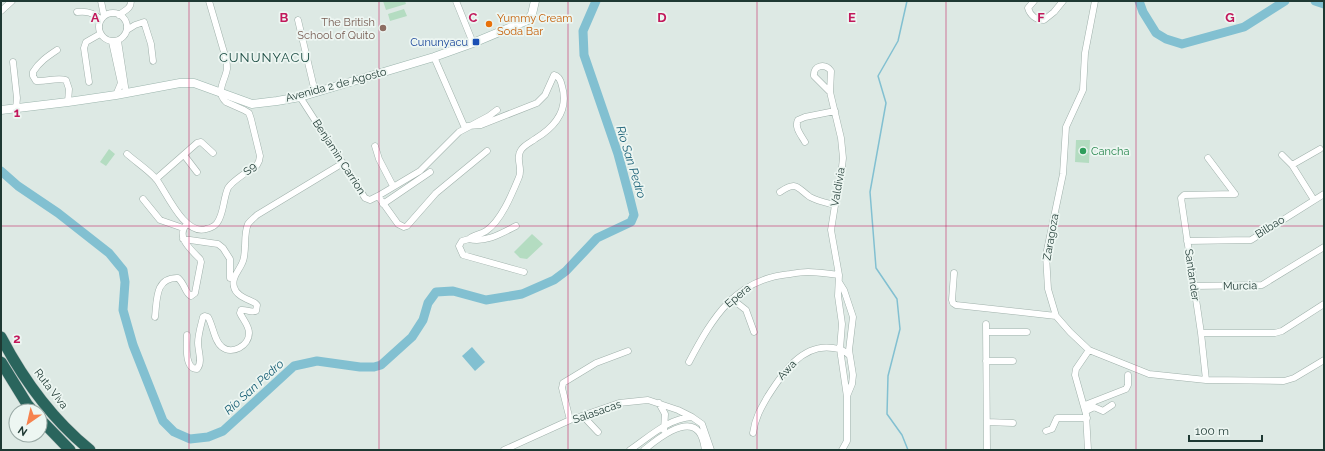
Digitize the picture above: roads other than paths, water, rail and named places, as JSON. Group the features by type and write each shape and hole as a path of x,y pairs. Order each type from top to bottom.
{"highway":[{"name":"Ruta Viva","path":"1,337 16,364 51,412 90,450"},
{"path":"1,362 26,403"},
{"path":"48,427 70,450"}],"main road":[{"name":"Avenida 2 de Agosto","path":"1,110 116,95 180,83 194,83 252,104 300,97 434,57 473,43 528,20 532,14 534,1"}],"street":[{"path":"1,11 12,1"},
{"path":"77,12 91,13 100,19 102,18 114,13 119,15 127,24 127,30 125,35 115,41 104,38 100,34 99,28 102,18 101,1"},
{"path":"119,15 128,9 131,1"},
{"path":"209,1 226,59 227,68 220,92"},
{"path":"456,1 473,43"},
{"path":"1034,1 1028,8 1030,12 1034,16 1044,20 1054,12 1063,1"},
{"name":"Zaragoza","path":"1095,1 1085,53 1083,90 1066,127 1063,174 1046,255 1048,289 1056,316 1089,350 1148,374 1206,380 1284,381 1294,378 1324,360"},
{"path":"298,20 315,92"},
{"path":"127,30 144,22 151,44 153,61"},
{"path":"89,82 84,48 86,42 100,34"},
{"path":"115,41 126,93"},
{"path":"115,41 120,83 116,95"},
{"path":"57,50 36,66 32,72 36,81 42,82 60,78 66,80 69,89 68,102"},
{"path":"434,57 467,127"},
{"path":"12,62 17,98 16,109"},
{"path":"467,127 481,125 537,103 545,95 554,75 561,81 564,103 557,121 546,132 521,149 518,156 520,173 504,209 487,231 462,241 459,246 463,255 524,272"},
{"name":"S9","path":"185,226 202,230 212,227 217,223 232,183 257,165 260,161 249,113 226,102 220,92"},
{"name":"Valdivia","path":"830,92 841,138 843,158 831,230 839,275 838,296 842,324 840,349 847,397 847,441 842,450"},
{"name":"Benjamin Carrion","path":"300,97 365,198 370,200 378,196 398,224 404,227 407,226 436,193 487,150"},
{"path":"378,196 420,171 459,132 497,110"},
{"path":"805,142 796,124 798,120 805,117 835,111"},
{"path":"156,179 197,143 201,142 213,153"},
{"path":"375,146 379,159 393,186"},
{"path":"1292,166 1320,149"},
{"path":"127,154 156,179 185,226"},
{"path":"184,155 197,172"},
{"path":"1282,155 1292,166 1314,200"},
{"name":"Santander","path":"1206,380 1201,333 1181,198 1184,195 1236,194 1208,158"},
{"path":"187,335 188,360 193,369 199,366 200,362 198,342 203,317 205,316 208,316 217,341 222,348 231,351 244,344 249,335 249,331 246,322 240,313 241,310 256,311 257,305 240,296 235,291 233,282 235,274 244,257 248,225 257,216 343,164"},
{"path":"383,204 430,172"},
{"path":"780,192 788,187 797,186 812,198 835,205"},
{"name":"Bilbao","path":"1187,241 1251,240 1324,194"},
{"path":"144,199 160,220 185,226"},
{"path":"155,317 159,289 161,284 168,279 178,278 183,282 188,294 192,296 195,293 201,262 183,239 181,233 185,226"},
{"path":"469,239 481,240 493,237 516,226"},
{"path":"183,239 218,244 223,248 230,259 230,278"},
{"name":"Murcia","path":"1193,286 1262,285 1324,247"},
{"name":"Epera","path":"690,362 710,325 732,299 749,285 777,275 807,272 839,275"},
{"path":"954,273 952,300 956,305 1056,316"},
{"name":"Valdivia","path":"839,282 844,290 852,317 850,355 853,375 852,384 847,397"},
{"path":"732,299 746,310 754,332"},
{"path":"1201,333 1275,333 1324,304"},
{"path":"986,324 987,450"},
{"path":"986,332 1027,332"},
{"name":"Awa","path":"753,432 758,415 776,383 795,361 806,353 821,347 840,349 850,355"},
{"path":"1088,450 1087,418 1074,375 1089,350"},
{"path":"570,420 562,388 563,383 596,363 628,351"},
{"path":"986,361 1013,361"},
{"path":"1085,408 1126,389 1128,385 1128,375"},
{"name":"Salasacas","path":"504,450 570,420 619,403 648,400 678,410 692,417"},
{"path":"659,403 664,414 664,434"},
{"path":"1085,408 1094,407 1103,411 1112,405"},
{"path":"583,416 598,432"},
{"path":"630,450 678,419 692,417 702,424 707,447"},
{"path":"1046,430 1052,429 1057,418 1087,418"},
{"path":"987,422 1013,422"},
{"path":"644,450 664,434 686,426 692,427 700,432 707,447"}],"water":[{"path":"472,347 485,362 475,371 462,356"}],"waterway":[{"name":"Río San Pedro","path":"1,171 18,186 58,213 109,253 123,270 125,282 123,310 133,345 163,421 174,432 190,439 208,437 223,431 294,366 317,361 360,367 374,367 381,365 412,337 423,320 428,303 436,292 453,291 486,300 522,294 554,280 566,271 597,238 631,222 634,215 618,154 584,55 583,31 596,1"},
{"path":"907,1 898,41 878,76 886,103 870,192 876,268 897,299 900,329 888,376 887,414 902,435 908,450"},
{"name":"Río San Pedro","path":"1139,1 1143,12 1156,33 1166,39 1182,44 1244,27 1285,1"},
{"name":"Río San Pedro","path":"1315,1 1324,4"}],"place":[{"name":"Yummy Cream Soda Bar","path":"489,24"},
{"name":"The British School of Quito","path":"383,28"},
{"name":"Cununyacu","path":"476,42"},
{"name":"Cancha","path":"1083,151"}],"district":[{"name":"CUNUNYACU","path":"265,57"}]}
